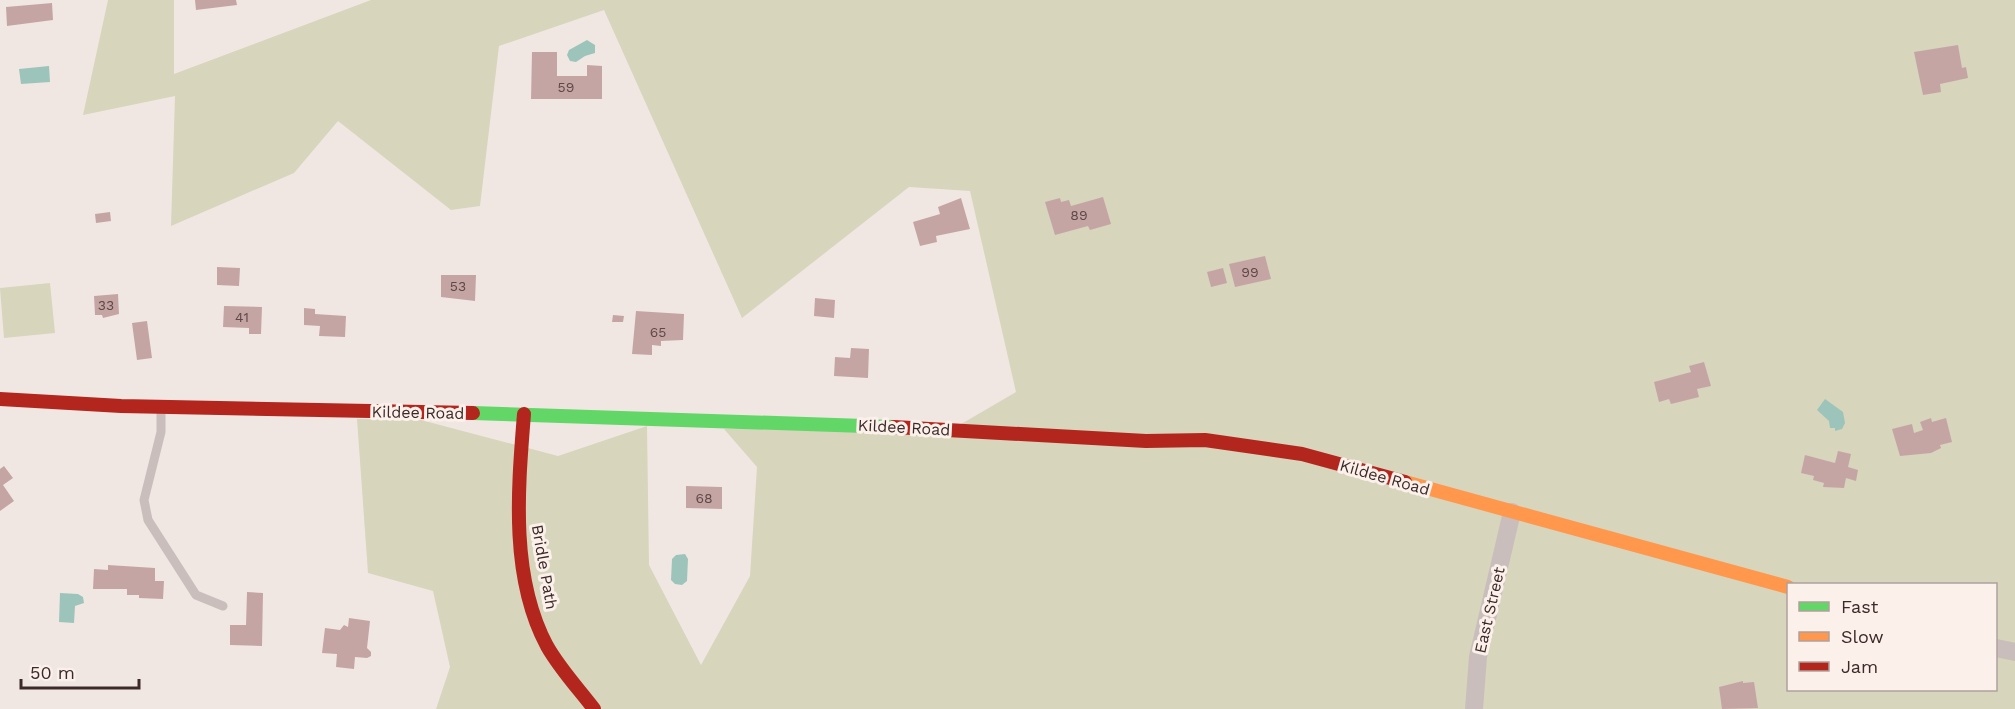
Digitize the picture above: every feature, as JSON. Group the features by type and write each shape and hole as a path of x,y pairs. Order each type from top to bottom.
{"street":[{"name":"Kildee Road","path":"0,399 161,407 524,414 855,425 1146,441 1205,440 1302,454 1787,587"},
{"name":"Bridle Path","path":"524,414 519,511 521,544 529,592 543,639 594,709"},
{"name":"East Street","path":"1474,709 1478,657 1512,512"},
{"path":"1997,648 2015,652"}],"lane":[{"path":"161,407 161,432 144,500 148,520 196,595 223,606"}],"shaded area":[{"path":"108,0 174,0 174,74 371,0 2015,0 2015,709 436,709 450,667 433,591 368,573 357,419 421,420 558,456 647,426 649,565 701,665 750,576 757,467 724,429 951,430 1016,392 970,191 909,187 742,318 604,10 499,46 480,206 451,210 338,121 294,173 171,226 175,96 83,115"},
{"path":"50,283 55,333 4,338 0,288"}],"water":[{"path":"587,40 595,45 595,53 576,62 570,61 567,55 569,50"},
{"path":"49,66 50,82 21,84 19,69"},
{"path":"1825,399 1843,412 1845,423 1842,429 1835,431 1835,428 1830,428 1829,421 1817,410"},
{"path":"685,554 688,559 687,581 682,585 675,584 671,580 672,559 676,555"},
{"path":"60,593 78,594 83,597 84,603 75,606 74,623 59,622"}],"building":[{"path":"195,0 236,0 237,5 196,10"},
{"path":"52,3 53,20 7,26 6,7"},
{"path":"1958,45 1962,68 1966,67 1968,78 1940,84 1941,92 1923,95 1914,52"},
{"path":"532,52 557,52 557,76 587,76 587,65 602,66 602,99 531,99"},
{"path":"1103,197 1111,224 1090,230 1088,226 1055,235 1045,202 1060,198 1061,202 1069,200 1071,206"},
{"path":"961,198 970,229 936,236 937,242 920,246 913,222 940,214 938,207"},
{"path":"110,212 111,221 96,223 95,214"},
{"path":"1265,256 1271,279 1235,287 1229,264"},
{"path":"217,267 240,268 239,286 217,285"},
{"path":"1223,268 1227,283 1211,287 1207,272"},
{"path":"441,275 476,275 475,301 441,297"},
{"path":"118,294 119,314 103,318 102,315 95,315 94,296"},
{"path":"815,298 835,300 834,318 814,316"},
{"path":"224,306 262,307 261,334 249,334 249,328 223,327"},
{"path":"304,308 315,309 315,314 346,316 345,337 319,336 320,326 304,325"},
{"path":"636,311 684,314 683,340 661,341 661,346 652,345 652,355 632,354"},
{"path":"613,315 624,316 623,322 612,322"},
{"path":"147,321 152,358 137,360 132,323"},
{"path":"851,348 869,349 868,378 834,376 835,357 850,358"},
{"path":"1704,362 1711,386 1697,389 1699,397 1671,404 1669,399 1659,402 1654,382 1691,372 1689,366"},
{"path":"1931,418 1932,422 1946,418 1952,442 1940,445 1941,448 1931,453 1900,456 1892,429 1912,424 1914,433 1923,430 1920,422"},
{"path":"1838,451 1851,454 1848,467 1858,470 1856,481 1846,478 1844,488 1823,487 1824,483 1813,480 1814,476 1801,473 1805,455 1835,463"},
{"path":"4,466 13,478 3,485 14,501 0,511 0,469"},
{"path":"686,486 722,487 722,509 686,508"},
{"path":"108,565 155,568 155,581 164,581 163,599 127,595 127,589 93,589 94,569 108,570"},
{"path":"247,592 263,593 262,646 230,645 230,625 246,625"},
{"path":"349,618 370,621 367,648 371,656 355,657 354,669 336,667 337,654 322,653 325,628 340,630 344,625 348,627"},
{"path":"1743,681 1743,683 1754,682 1758,708 1722,709 1719,687"}],"traffic: fast":[{"path":"473,413 894,427"}],"traffic: slow":[{"path":"1405,482 1787,587"}],"traffic: jam":[{"path":"0,399 121,406 473,413"},
{"path":"524,414 519,532 527,591 535,619 547,646 563,671 594,709"},
{"path":"894,427 1146,441 1205,440 1302,454 1405,482"}]}
